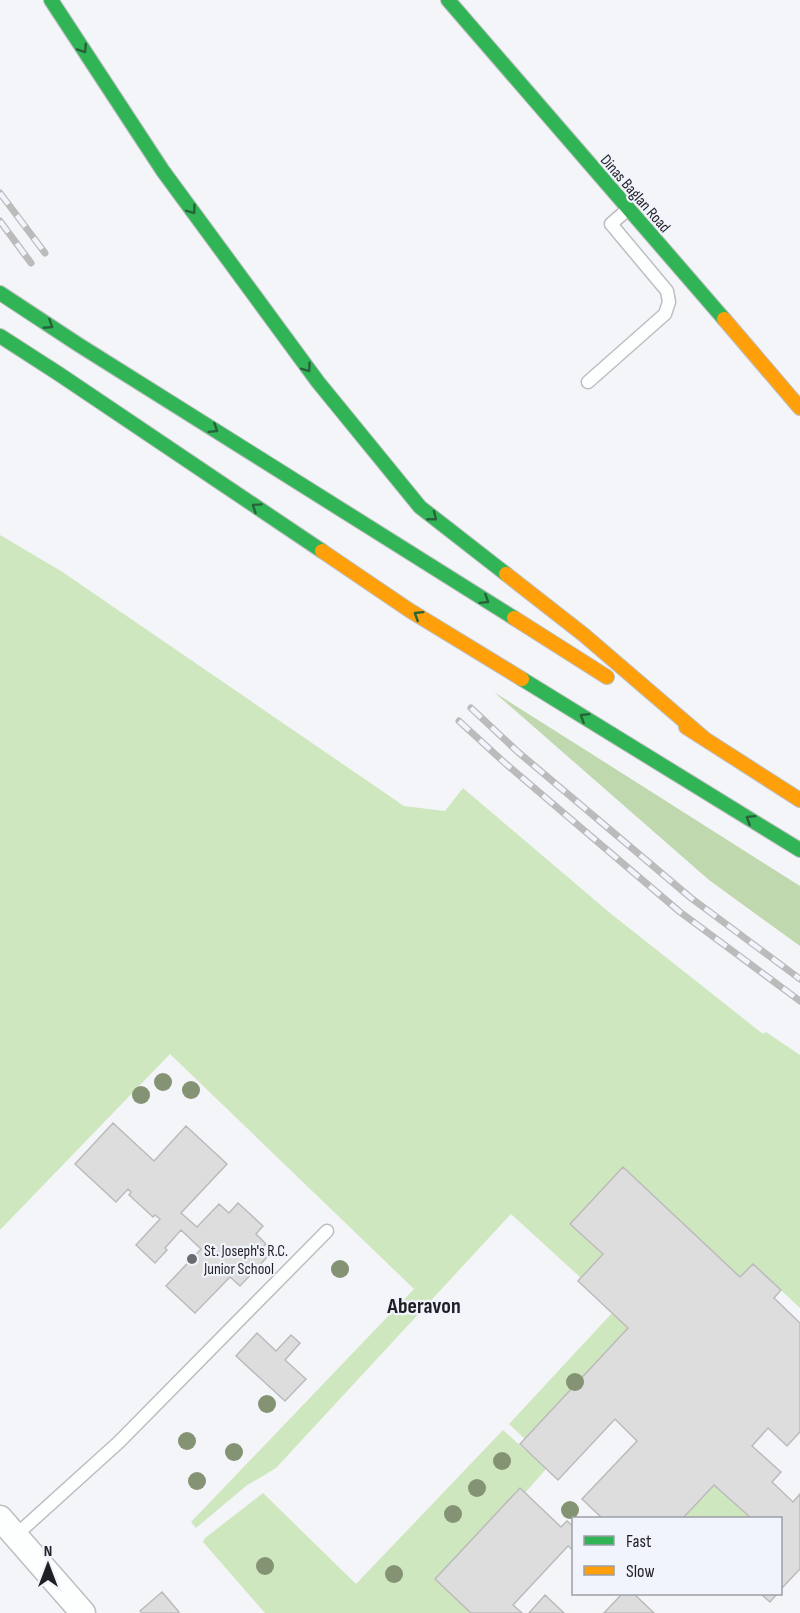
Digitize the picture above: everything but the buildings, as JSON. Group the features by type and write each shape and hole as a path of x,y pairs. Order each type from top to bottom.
{"main road":[{"path":"51,0 163,171 318,382 420,507 584,635 705,739"},
{"name":"Dinas Baglan Road","path":"448,0 800,408"},
{"path":"0,293 800,800"},
{"path":"0,336 410,610 800,850"}],"street":[{"path":"8,1527 83,1613"}],"lane":[{"path":"588,382 665,314 669,302 667,291 611,224 628,209"},
{"path":"8,1527 119,1442 327,1231"}],"green space":[{"path":"0,535 61,571 404,806 445,811 463,788 610,913 763,1034 766,1032 800,1055 800,1308 753,1264 740,1277 623,1167 603,1254 581,1278 511,1214 276,1468 246,1486 196,1528 191,1522 414,1289 170,1054 0,1230"},
{"path":"494,692 800,886 800,946 709,880"},
{"path":"612,1313 628,1328 525,1439 509,1424"},
{"path":"503,1430 546,1469 525,1493 519,1489 435,1579 471,1613 265,1613 203,1542 205,1538 263,1493 356,1584"},
{"path":"714,1485 750,1517 684,1517"}],"railway":[{"path":"0,193 45,253"},
{"path":"0,221 31,263"},
{"path":"471,708 518,752 691,898 800,979"},
{"path":"459,721 506,764 680,912 800,1001"}],"traffic: fast":[{"path":"51,0 163,171 318,382 420,507 506,574"},
{"path":"448,0 724,319"},
{"path":"0,293 514,618"},
{"path":"0,336 322,551"},
{"path":"522,679 800,850"}],"traffic: slow":[{"path":"724,319 800,408"},
{"path":"322,551 409,610 522,679"},
{"path":"506,574 584,635 705,739"},
{"path":"514,618 607,677"},
{"path":"686,727 800,800"}],"place":[{"name":"St. Joseph's R.C. Junior School","path":"192,1259"}],"district":[{"name":"Aberavon","path":"424,1305"}]}
